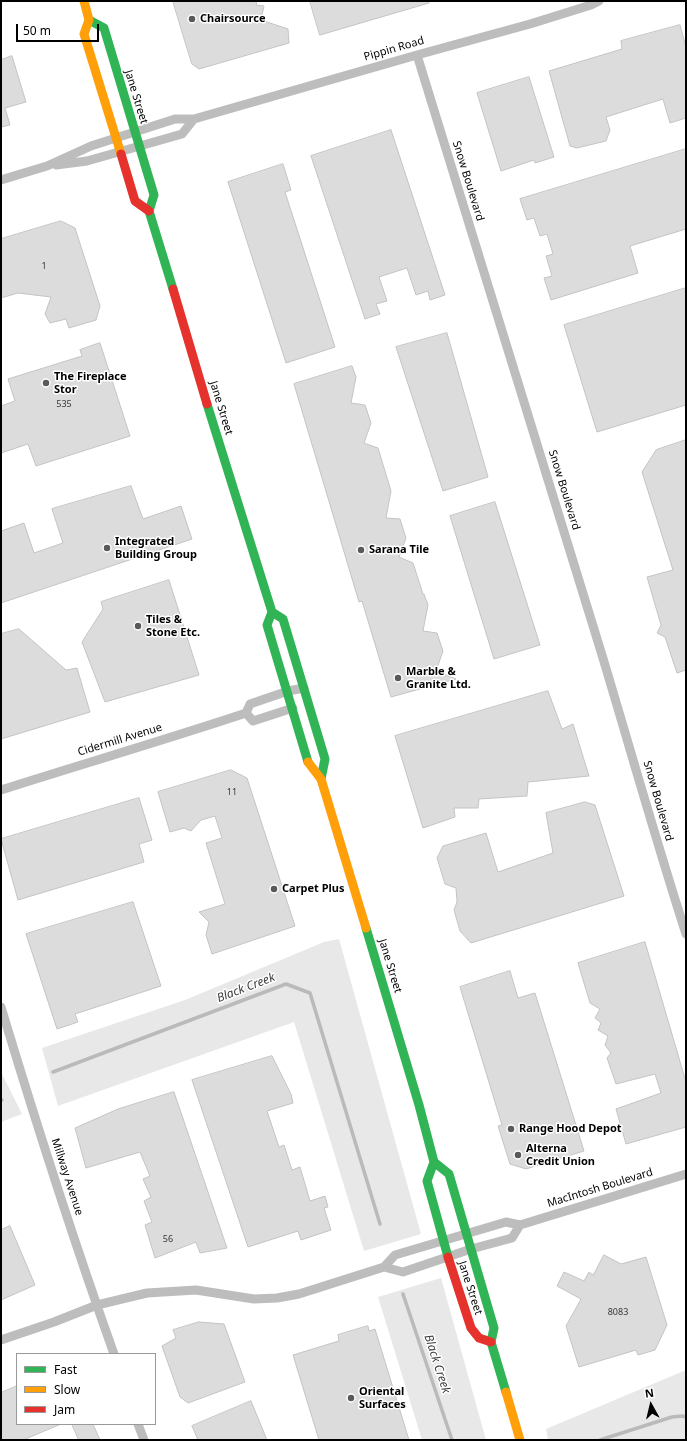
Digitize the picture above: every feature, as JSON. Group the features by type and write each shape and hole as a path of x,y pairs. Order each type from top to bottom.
{"main road":[{"path":"84,1 89,20 84,34 115,138 135,201 149,211"},
{"name":"Jane Street","path":"89,20 104,28 154,195 149,211 272,612 267,625 309,764 321,779 419,1105 434,1162 427,1180 448,1258 471,1328 479,1338 490,1342"},
{"name":"Jane Street","path":"272,612 283,619 325,759 321,779"},
{"name":"Jane Street","path":"434,1162 449,1174 494,1328 490,1342 520,1440"}],"street":[{"name":"Pippin Road","path":"47,166 90,146 175,119 194,119 530,24 591,5 599,1"},
{"name":"Snow Boulevard","path":"417,55 641,785 659,850 686,934"},
{"path":"1,180 47,166 87,161 182,134 194,119"},
{"name":"Cidermill Avenue","path":"1,790 246,713 250,704 288,691 304,688"},
{"path":"246,713 253,721 293,708"},
{"name":"Millway Avenue","path":"1,1007 27,1094 114,1353"},
{"name":"MacIntosh Boulevard","path":"384,1268 395,1255 506,1222 520,1225 686,1174"},
{"path":"1,1340 97,1306 147,1293 196,1290 254,1300 299,1294 384,1268 403,1272 512,1238 520,1225"},
{"path":"138,1425 144,1440"}],"shaded area":[{"path":"339,939 421,1234 364,1251 294,1022 58,1106 42,1048 185,1000 324,942"},
{"path":"1,1072 22,1114 1,1122"},
{"path":"441,1278 486,1440 422,1440 378,1297"},
{"path":"686,1370 686,1440 548,1440 546,1429"}],"building":[{"path":"173,1 257,1 256,5 264,6 261,20 288,29 289,43 199,69 192,64"},
{"path":"310,1 429,1 429,3 320,35"},
{"path":"680,25 686,47 686,118 670,123 663,99 606,117 610,130 606,141 577,148 570,146 549,71 622,49 621,41"},
{"path":"12,56 26,102 5,108 10,125 1,127 1,60"},
{"path":"529,77 554,157 535,163 534,160 501,171 477,93"},
{"path":"391,130 445,295 430,300 428,291 416,295 407,268 379,277 387,301 376,304 380,314 365,319 311,156"},
{"path":"686,149 686,229 630,246 638,273 551,300 544,278 552,276 546,256 553,254 547,234 540,236 534,218 527,220 520,199"},
{"path":"283,164 291,190 285,192 335,347 286,363 228,182"},
{"path":"61,221 75,228 100,306 96,320 69,328 66,319 50,323 45,314 51,297 18,293 1,298 1,239"},
{"path":"686,288 686,405 597,432 564,325"},
{"path":"447,333 488,477 443,491 396,347"},
{"path":"100,343 130,436 36,466 28,444 1,453 1,406 15,401 8,379 82,356 80,350"},
{"path":"352,366 356,377 351,403 365,405 371,423 364,443 378,448 391,491 386,518 400,519 406,538 399,557 413,563 428,605 423,631 437,633 443,651 436,671 456,679 391,697 362,601 359,602 294,384"},
{"path":"686,440 686,670 677,673 665,637 657,633 661,625 647,577 673,570 642,472 656,450"},
{"name":"Integrated Building Group","path":"131,486 143,519 181,506 192,539 1,603 1,531 24,523 34,553 63,543 52,509"},
{"path":"495,502 540,645 494,659 450,516"},
{"name":"Tiles & Stone Etc.","path":"169,580 199,675 105,702 82,642 103,609 101,602"},
{"path":"19,629 66,670 77,668 90,712 1,739 1,634"},
{"path":"548,691 562,729 573,724 589,776 528,782 527,796 479,799 478,808 454,808 455,817 423,828 395,736"},
{"path":"231,770 247,778 295,926 212,954 206,935 209,922 199,912 225,904 206,843 222,838 215,816 201,820 191,831 184,828 170,832 158,792"},
{"path":"139,798 152,840 139,844 144,862 18,900 1,839"},
{"path":"585,802 595,805 624,896 471,943 460,931 454,910 457,902 456,888 445,884 437,858 443,846 486,833 498,872 553,853 546,813"},
{"path":"133,902 161,986 75,1014 78,1022 57,1029 26,934"},
{"path":"645,942 686,1082 686,1127 626,1144 616,1109 661,1093 655,1074 616,1084 607,1058 611,1053 605,1045 608,1036 598,1030 601,1023 595,1018 600,1009 590,1003 578,963"},
{"path":"510,971 518,998 535,993 584,1151 526,1169 510,1164 498,1126 502,1125 460,987"},
{"path":"272,1056 291,1094 293,1103 267,1111 279,1147 284,1145 292,1170 300,1167 310,1201 325,1196 328,1207 324,1208 331,1230 301,1240 298,1231 248,1247 192,1080"},
{"path":"174,1092 227,1248 200,1253 196,1242 155,1258 145,1225 152,1222 144,1201 151,1197 143,1179 150,1176 140,1152 86,1168 75,1128 118,1109"},
{"path":"10,1226 35,1285 1,1300 1,1230"},
{"path":"604,1255 621,1264 646,1257 667,1325 655,1350 638,1355 636,1350 579,1367 566,1326 581,1299 557,1286 564,1272 584,1281 589,1272 593,1275"},
{"path":"199,1322 224,1324 245,1382 188,1403 180,1397 162,1346 176,1338 173,1330"},
{"name":"Oriental Surfaces","path":"368,1326 369,1331 375,1329 409,1440 319,1440 293,1355 339,1341 338,1335"},
{"path":"16,1386 16,1425 59,1425 23,1440 1,1440 1,1393"},
{"path":"251,1401 267,1440 198,1440 192,1426"},
{"path":"72,1425 93,1425 100,1440 79,1440"}],"waterway":[{"name":"Black Creek","path":"53,1072 286,984 310,993 380,1224"},
{"name":"Black Creek","path":"403,1294 452,1440"},
{"name":"Black Creek","path":"600,1440 672,1417 686,1417"}],"traffic: fast":[{"path":"89,20 104,28 154,195 149,211 173,289"},
{"path":"207,404 272,612 267,625 308,762"},
{"path":"272,612 283,619 325,759 321,779"},
{"path":"366,928 419,1105 434,1162 427,1181 448,1257"},
{"path":"434,1162 449,1174 494,1328 491,1342 506,1392"}],"traffic: slow":[{"path":"84,1 89,20 84,34 121,154"},
{"path":"308,762 321,779 366,928"},
{"path":"506,1392 520,1440"}],"traffic: jam":[{"path":"121,154 135,201 149,211"},
{"path":"173,289 207,404"},
{"path":"448,1257 471,1328 479,1338 491,1342"}],"place":[{"name":"Chairsource","path":"192,19"},
{"name":"The Fireplace Stor","path":"46,383"},
{"name":"Integrated Building Group","path":"107,548"},
{"name":"Sarana Tile","path":"361,550"},
{"name":"Tiles & Stone Etc.","path":"138,626"},
{"name":"Marble & Granite Ltd.","path":"398,678"},
{"name":"Carpet Plus","path":"274,889"},
{"name":"Range Hood Depot","path":"511,1129"},
{"name":"Alterna Credit Union","path":"518,1155"},
{"name":"Oriental Surfaces","path":"351,1398"}]}
